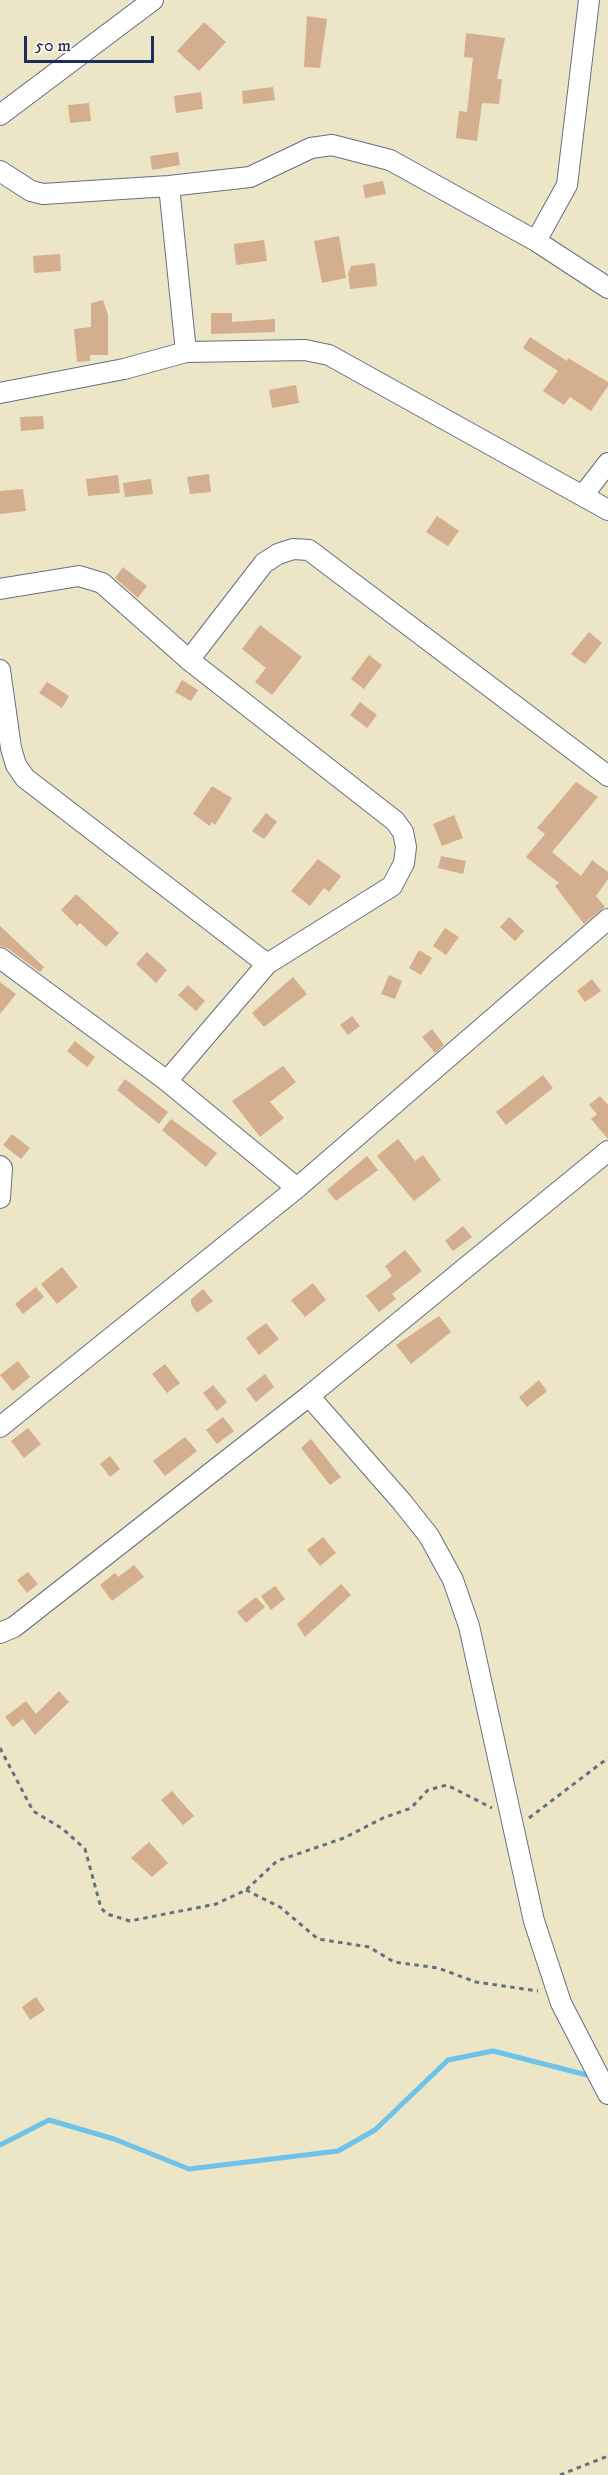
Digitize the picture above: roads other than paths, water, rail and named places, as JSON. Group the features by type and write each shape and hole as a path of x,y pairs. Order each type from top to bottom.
{"street":[{"path":"0,115 153,0"},
{"path":"536,241 567,184 589,0"},
{"path":"0,171 43,194 169,186 250,177 312,148 332,145 390,160 536,241 608,288"},
{"path":"169,186 186,352"},
{"path":"0,393 124,369 186,352 305,350 329,355 584,494 608,510"},
{"path":"584,494 608,463"},
{"path":"189,660 264,563 278,554 293,549 309,550 608,776"},
{"path":"0,588 79,576 102,583 189,660 395,821 403,832 406,847 404,863 392,886 267,964 167,1081"},
{"path":"0,670 11,748 16,765 26,778 267,964"},
{"path":"0,1427 297,1188 608,920"},
{"path":"0,958 167,1081 297,1188"},
{"path":"0,1633 14,1627 309,1396 608,1151"},
{"path":"0,1166 2,1168 0,1197"},
{"path":"309,1396 418,1522 453,1580 469,1626 534,1921 559,1999 608,2094"}],"waterway":[{"path":"0,2145 49,2120 114,2139 189,2169 338,2151 375,2130 448,2060 493,2051 587,2075 593,2073"}]}
